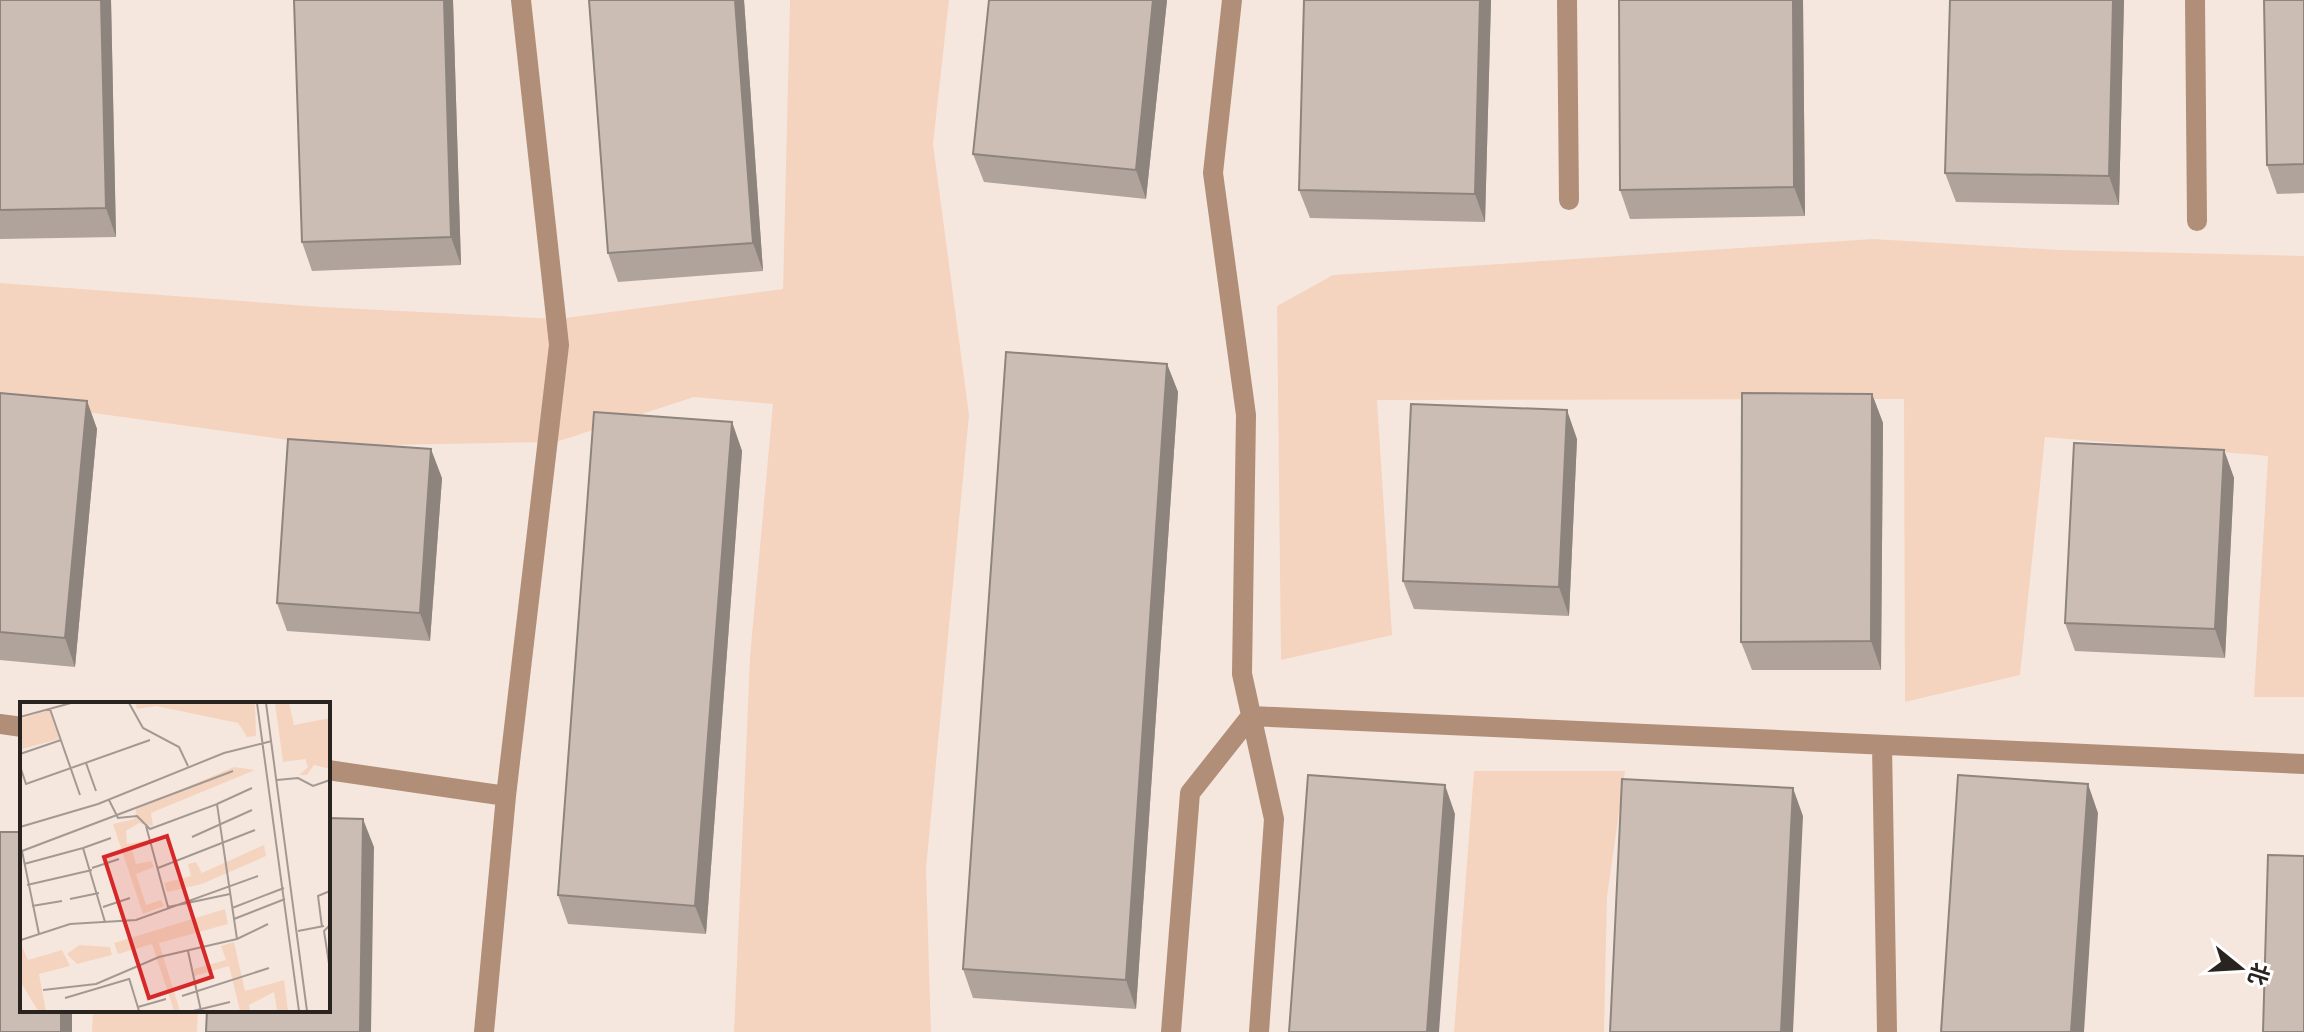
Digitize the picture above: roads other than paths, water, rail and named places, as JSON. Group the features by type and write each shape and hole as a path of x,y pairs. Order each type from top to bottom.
{"street":[{"path":"484,1032 506,796 559,345 521,0"},
{"path":"1232,0 1213,173 1246,415 1242,674 1274,819 1259,1032"},
{"path":"1567,0 1569,200"},
{"path":"2195,0 2197,221"},
{"path":"1251,716 2304,764"},
{"path":"1171,1032 1190,793 1251,716"},
{"path":"0,724 20,727"},
{"path":"1882,745 1887,1032"},
{"path":"330,770 506,796"}]}
